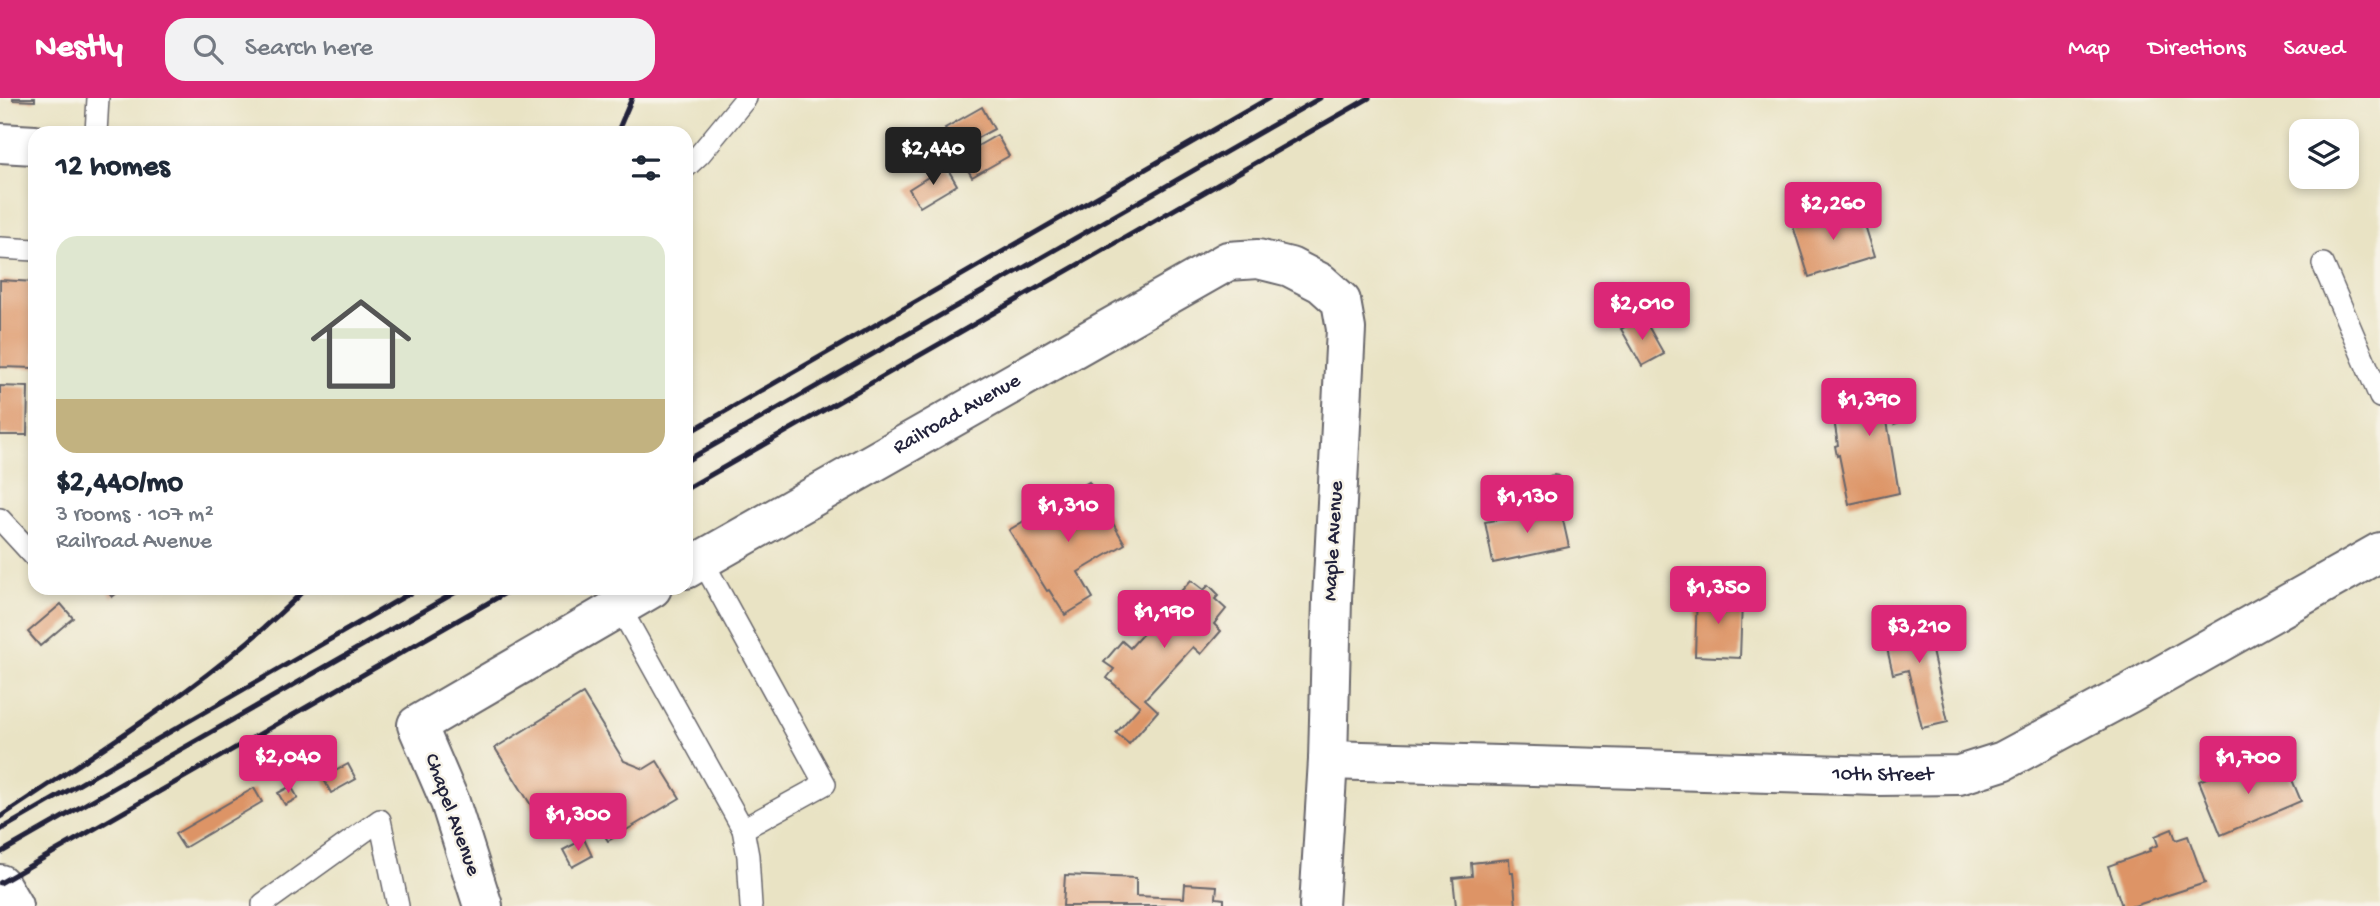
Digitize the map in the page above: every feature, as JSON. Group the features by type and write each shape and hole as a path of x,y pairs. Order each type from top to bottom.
{"street":[{"path":"0,143 28,145"},
{"name":"Maple Avenue","path":"1228,261 1258,259 1290,267 1321,283 1341,300 1346,329 1332,599 1328,760 1319,906"},
{"name":"Railroad Avenue","path":"694,564 1228,261"},
{"name":"10th Street","path":"1328,760 1878,776 1959,775 2003,761 2130,693 2380,552"},
{"path":"619,606 639,595"},
{"name":"Chapel Avenue","path":"483,906 450,802 417,725 619,606"},
{"path":"0,884 13,906"}],"lane":[{"path":"97,126 99,98"},
{"path":"693,160 746,98"},
{"path":"0,248 28,250"},
{"path":"2323,264 2380,397"},
{"path":"0,519 28,549"},
{"path":"694,564 825,784 743,828"},
{"path":"619,606 743,828 748,856 751,906"},
{"path":"263,906 380,820 398,906"}],"building":[{"path":"35,98 35,101 13,100"},
{"path":"982,107 994,129 957,149 945,128"},
{"path":"997,135 1009,156 972,177 960,156"},
{"path":"946,166 957,185 920,207 909,189"},
{"path":"1858,206 1874,257 1809,277 1793,226"},
{"path":"0,280 28,282 28,368 0,367"},
{"path":"1623,289 1634,313 1614,322 1603,297"},
{"path":"1643,317 1664,354 1642,366 1621,329"},
{"path":"1906,381 1913,417 1894,424 1894,420 1887,421 1899,493 1849,504 1835,446 1838,445 1830,394"},
{"path":"0,386 28,387 27,435 0,435"},
{"path":"1554,475 1560,478 1563,484 1560,490 1554,493 1548,490 1545,484 1548,478"},
{"path":"1089,482 1125,544 1078,572 1093,598 1065,615 1009,530"},
{"path":"1560,507 1569,547 1493,563 1485,522"},
{"path":"1191,580 1204,590 1209,585 1219,595 1215,599 1226,609 1214,624 1221,631 1201,654 1193,647 1145,699 1158,711 1129,744 1116,733 1140,706 1107,678 1114,669 1104,662 1122,641 1130,648"},
{"path":"1697,591 1717,591 1716,600 1742,601 1740,658 1695,656"},
{"path":"61,604 73,618 40,646 28,632"},
{"path":"1924,617 1928,633 1945,628 1949,647 1932,651 1948,722 1922,728 1908,670 1893,674 1882,627"},
{"path":"583,694 624,761 644,769 657,761 680,798 608,841 596,822 579,833 570,820 556,829 542,806 534,810 495,748"},
{"path":"2285,763 2301,801 2221,835 2199,781 2240,764 2246,779"},
{"path":"348,764 356,779 331,793 323,778"},
{"path":"291,786 298,798 285,805 278,793"},
{"path":"254,788 262,802 184,848 175,834"},
{"path":"2172,829 2176,840 2188,836 2205,883 2134,906 2122,906 2108,866 2150,851 2149,849 2158,845 2155,836"},
{"path":"584,839 592,856 572,867 563,850"},
{"path":"1509,859 1516,906 1456,906 1453,878 1472,876 1471,863"},
{"path":"1065,875 1136,878 1136,896 1184,898 1185,884 1217,886 1216,898 1224,899 1224,906 1063,906"}],"railway":[{"path":"620,126 632,98"},
{"path":"693,430 1269,98"},
{"path":"693,457 1320,98"},
{"path":"693,485 1369,98"},
{"path":"0,817 198,682 272,621 299,595"},
{"path":"0,830 407,595"},
{"path":"0,853 451,595"},
{"path":"0,883 502,595"}]}
